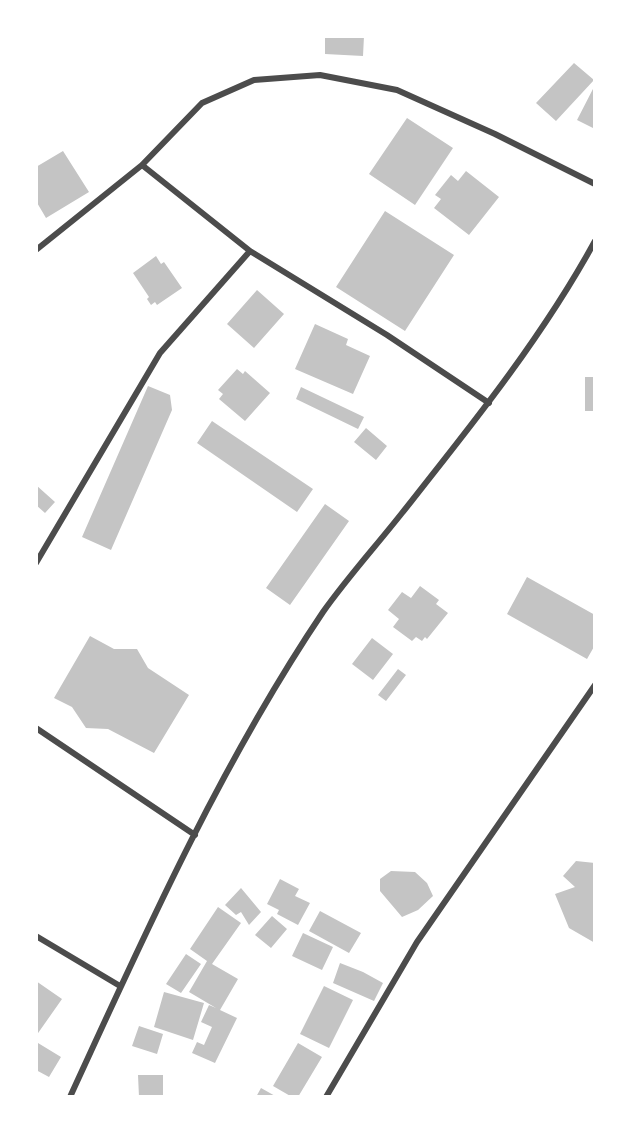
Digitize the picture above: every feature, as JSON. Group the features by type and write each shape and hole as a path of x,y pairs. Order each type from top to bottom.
{"street":[{"path":"36,250 142,165 202,103 254,80 320,75 397,90 495,134 595,184"},
{"path":"142,165 250,251 387,335 489,403"},
{"path":"70,1097 120,986 242,742 324,611 489,403 579,270 595,240"},
{"path":"36,563 160,353 250,251"},
{"path":"326,1097 417,942 595,685"},
{"path":"36,728 195,835"},
{"path":"36,936 120,986"}],"building":[{"path":"325,36 364,36 363,56 325,54"},
{"path":"574,63 594,80 556,121 536,103"},
{"path":"595,85 595,129 577,120"},
{"path":"407,118 453,148 415,205 369,174"},
{"path":"63,151 89,192 46,218 36,201 36,167"},
{"path":"466,171 499,197 469,235 434,208 441,199 435,195 451,175 458,181"},
{"path":"385,211 454,255 405,331 336,287"},
{"path":"156,256 161,264 164,262 182,288 157,305 155,302 151,305 147,299 149,297 133,273"},
{"path":"257,290 284,314 254,348 227,324"},
{"path":"315,324 348,339 346,345 370,356 353,394 295,369"},
{"path":"237,369 243,374 245,371 270,393 245,421 219,399 223,394 218,390"},
{"path":"585,377 595,377 595,411 585,411"},
{"path":"148,386 170,395 172,410 111,550 82,537"},
{"path":"301,387 364,417 358,429 296,399"},
{"path":"212,421 313,489 297,512 197,443"},
{"path":"366,428 387,446 376,460 354,442"},
{"path":"36,485 55,502 45,513 36,505"},
{"path":"325,504 349,521 290,605 266,588"},
{"path":"527,577 595,615 595,645 587,659 507,614"},
{"path":"420,586 439,600 436,604 448,613 427,639 425,637 422,641 416,637 412,641 393,627 399,619 388,610 402,592 411,598"},
{"path":"90,636 114,649 137,649 148,668 189,695 154,753 108,729 86,728 72,707 54,698"},
{"path":"372,638 393,654 373,680 352,664"},
{"path":"398,669 406,675 386,701 378,695"},
{"path":"576,861 595,863 595,943 569,928 555,894 575,887 563,876"},
{"path":"391,871 415,872 427,883 433,896 418,910 402,917 380,891 380,879"},
{"path":"280,879 299,889 295,896 310,903 298,925 277,914 279,910 267,904"},
{"path":"241,888 261,912 249,925 241,912 236,915 225,905"},
{"path":"218,907 241,923 212,964 238,979 220,1010 237,1018 215,1063 192,1053 197,1042 204,1045 212,1027 201,1022 209,1005 216,1008 189,992 207,961 190,949"},
{"path":"320,911 361,933 349,953 309,931"},
{"path":"272,916 287,929 271,948 255,935"},
{"path":"303,933 333,947 322,970 292,956"},
{"path":"186,954 201,964 181,993 166,984"},
{"path":"340,963 383,983 374,1001 333,983"},
{"path":"36,981 62,999 36,1036"},
{"path":"324,986 353,1000 329,1048 300,1034"},
{"path":"164,992 204,1003 193,1040 154,1027"},
{"path":"139,1026 163,1034 157,1054 132,1046"},
{"path":"38,1043 61,1057 49,1077 36,1070"},
{"path":"298,1043 322,1057 298,1097 292,1097 273,1086"},
{"path":"138,1075 163,1075 163,1096 139,1097"},
{"path":"261,1088 277,1097 256,1097"}]}
